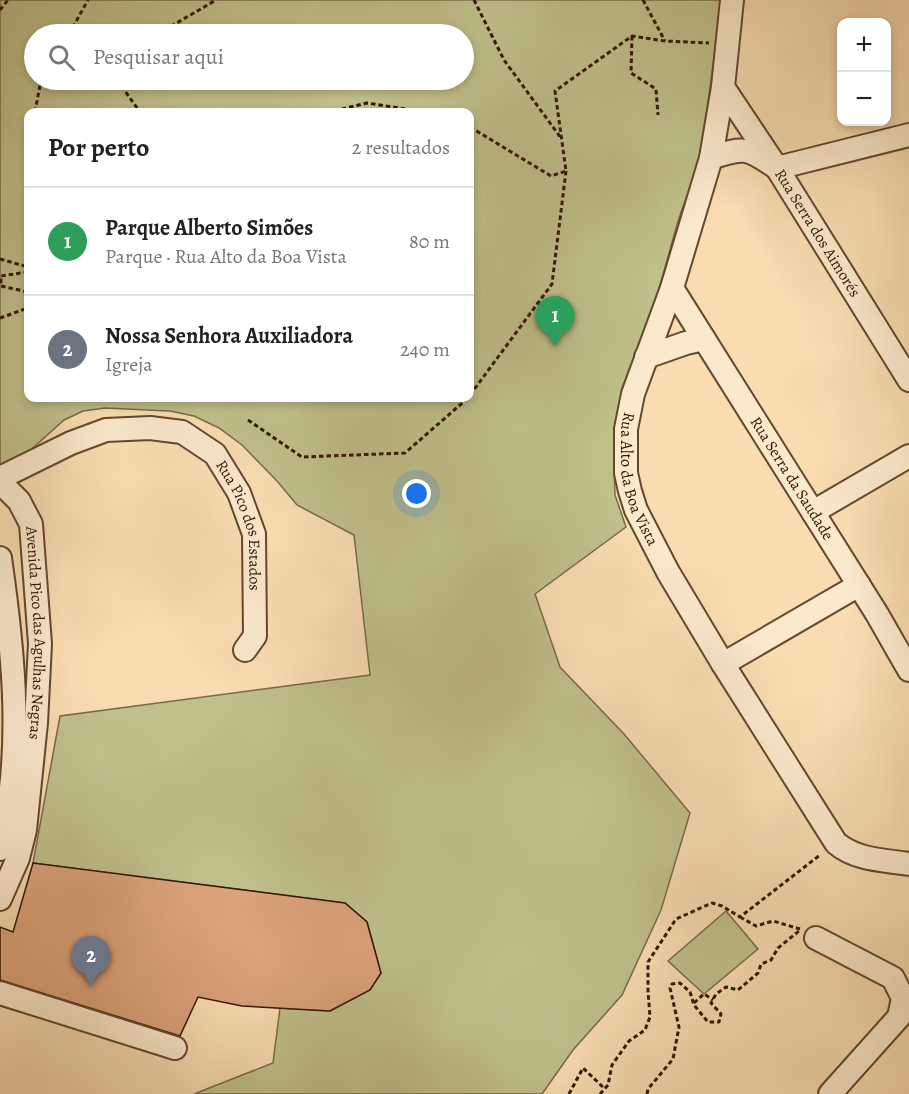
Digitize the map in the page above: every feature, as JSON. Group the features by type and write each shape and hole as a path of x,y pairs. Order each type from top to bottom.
{"street":[{"name":"Rua Alto da Boa Vista","path":"732,0 723,87 711,158 672,288 633,394 627,422 626,472 636,510 668,572 836,843 844,850 864,858 909,864"},
{"name":"Rua Serra dos Aimorés","path":"723,87 777,168 909,380"},
{"path":"711,158 730,151 748,150 777,168 909,135"},
{"name":"Rua Serra da Saudade","path":"672,288 859,585 909,670"},
{"path":"646,357 686,342 704,339"},
{"name":"Rua Pico dos Estados","path":"0,480 71,443 106,430 150,428 183,432 214,454 239,494 254,534 255,636 245,650"},
{"path":"813,512 909,456"},
{"name":"Avenida Pico das Agulhas Negras","path":"0,480 19,501 31,524 40,644 17,728 7,822 0,849"},
{"path":"0,554 19,553 33,544"},
{"name":"Avenida Pico das Agulhas Negras","path":"0,558 9,623 25,830 18,858 0,899"},
{"path":"723,664 859,585"},
{"path":"816,939 894,978 903,998 899,1017 830,1094"},
{"path":"0,993 175,1048"}],"path":[{"path":"0,10 8,0"},
{"path":"75,24 88,0"},
{"path":"175,24 216,0"},
{"path":"474,0 504,60 561,138"},
{"path":"643,0 665,41"},
{"path":"632,36 631,73 656,89 658,115"},
{"path":"474,389 552,284 566,171 555,91 632,36 665,41 727,43"},
{"path":"36,108 39,90"},
{"path":"124,90 137,108"},
{"path":"347,108 368,103 400,108"},
{"path":"474,129 551,177 566,171"},
{"path":"0,259 24,266"},
{"path":"24,273 1,276 1,286 24,291"},
{"path":"0,318 24,309"},
{"path":"248,420 302,457 405,453 462,402"},
{"path":"740,917 836,843"},
{"path":"600,1094 608,1085 612,1065 629,1041 645,1030 650,1017 648,962 676,920 712,903 722,906 756,926 773,921 801,929 778,948 771,960 761,964 758,973 738,990 726,987 716,994 711,1003 721,1014 719,1022 708,1022 694,1003 690,992 680,983 672,984 670,988 679,1028 673,1059 648,1089 647,1094"},
{"path":"694,1003 704,994 713,1000"},
{"path":"569,1094 583,1068 605,1089"}],"green space":[{"path":"0,0 722,0 703,139 696,170 678,221 652,314 618,421 614,462 615,495 626,527 535,594 560,667 624,734 690,813 661,910 622,995 573,1050 542,1094 194,1094 273,1063 280,1008 330,1011 370,990 381,973 367,922 345,903 33,863 60,716 370,675 354,535 297,505 242,445 219,428 194,416 170,411 105,408 83,411 64,420 14,465 0,469"},
{"path":"726,911 758,949 704,994 668,961"}],"building":[{"path":"33,863 345,903 367,922 381,973 370,990 330,1011 242,1006 198,997 180,1036 0,980 0,927 13,932"}],"place":[{"name":"Parque Alberto Simões","path":"555,346"},
{"name":"Nossa Senhora Auxiliadora","path":"91,986"}]}
